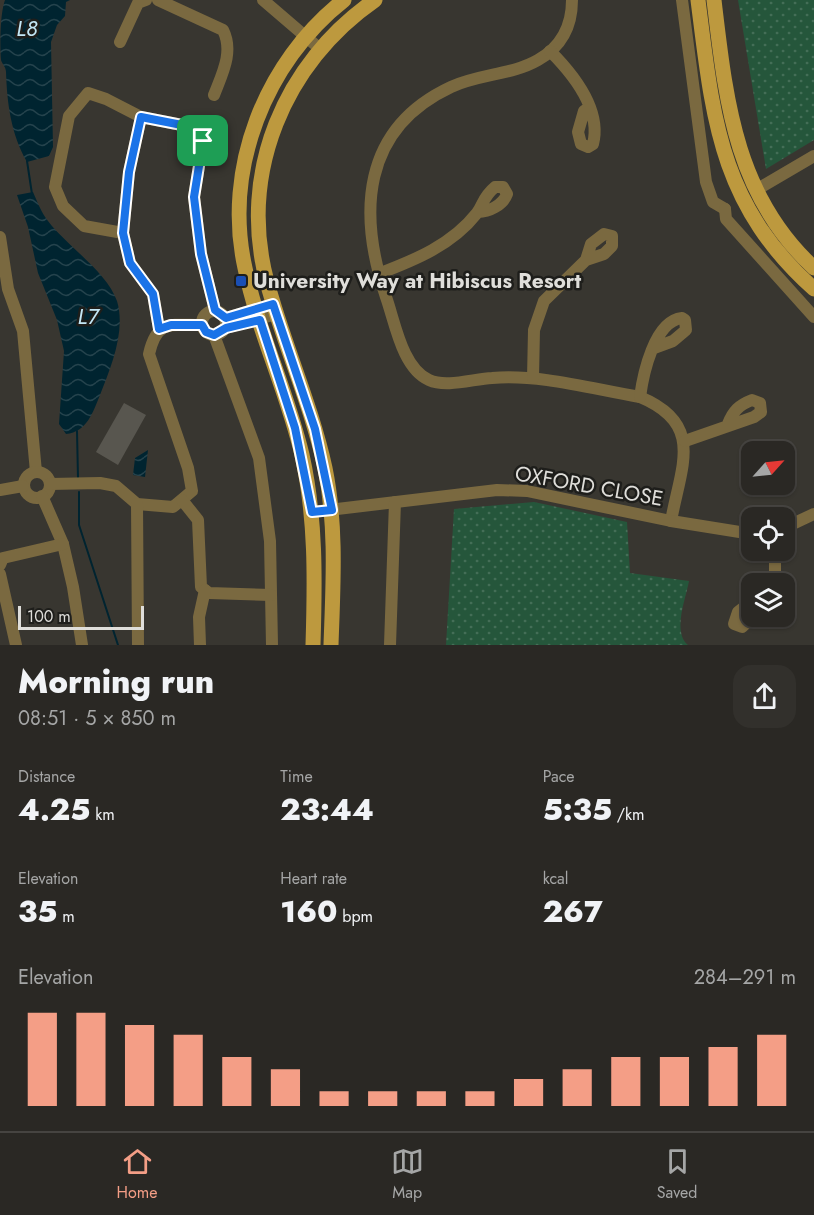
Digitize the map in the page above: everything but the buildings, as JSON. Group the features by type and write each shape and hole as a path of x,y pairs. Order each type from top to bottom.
{"main road":[{"path":"313,645 315,575 312,512 297,436 258,315 241,244 242,176 252,134 266,96 290,55 305,36 344,0"},
{"path":"332,645 334,549 332,510 315,429 275,309 259,238 258,200 262,164 276,119 297,79 319,48 343,25 375,0"},
{"path":"697,0 715,123 724,155 749,194 778,252 814,289"},
{"path":"714,0 728,111 749,194 814,268"}],"street":[{"path":"120,42 138,3 146,0"},
{"path":"158,0 223,30 228,40 227,59 214,95"},
{"path":"263,0 319,48"},
{"path":"572,0 567,30 550,51 522,67 480,75 451,87 428,99 405,120 387,144 379,163 368,201 370,239 378,274 408,358 420,375 444,382 533,378 640,397 656,404 671,415 685,441 671,520"},
{"path":"682,0 706,182 712,201 725,209"},
{"path":"684,16 697,0"},
{"path":"550,51 580,87 590,107"},
{"path":"123,233 84,226 63,206 55,187 69,116 88,93 106,99 141,117 187,126 203,141 194,197 201,254 215,310 226,323"},
{"path":"141,117 129,172 123,233 130,263 153,294 159,329"},
{"path":"725,209 814,156"},
{"path":"725,209 726,219 814,317"},
{"path":"378,274 430,253 478,212"},
{"path":"0,237 8,289 23,331 36,472"},
{"path":"533,378 534,330 537,315 554,289 586,260"},
{"path":"214,335 226,323 275,309"},
{"path":"215,310 206,313 202,325 206,332 214,335 259,458 270,541 272,645"},
{"path":"50,484 100,483 116,486 137,504 173,507 192,491 188,468 149,354 153,337 159,329 171,325 202,325"},
{"path":"640,397 647,361 654,348"},
{"path":"685,441 728,424"},
{"path":"36,472 45,475 50,484 47,494 38,499 28,495 23,486 26,476 36,472"},
{"path":"0,490 23,486"},
{"name":"OXFORD CLOSE","path":"312,512 497,490 527,491 741,532"},
{"path":"42,496 63,544 74,587 82,645"},
{"path":"182,500 198,520 201,587 209,593 271,595"},
{"path":"390,645 395,502"},
{"path":"137,504 138,645"},
{"path":"795,523 814,514"},
{"path":"0,565 3,558 63,544"},
{"path":"0,574 16,645"},
{"path":"200,645 199,617 205,590"},
{"path":"741,610 734,624 741,627"}],"green space":[{"path":"738,0 814,0 814,140 766,169"},
{"path":"534,502 627,522 630,573 689,581 680,624 683,639 688,645 446,645 454,509"}],"water":[{"name":"L8","path":"5,0 70,0 66,2 65,16 57,25 51,42 53,147 49,156 27,162 14,129 7,95 6,70 1,60 1,21"},
{"name":"L7","path":"33,192 48,221 105,280 117,301 119,313 120,324 116,349 95,408 84,425 66,434 59,424 64,351 57,320 38,273 28,227 17,195"},
{"path":"148,450 145,477 133,475 135,458"}],"waterway":[{"path":"27,161 32,194"},
{"path":"77,431 78,478"},
{"path":"79,492 79,525 118,645"}],"place":[{"name":"University Way at Hibiscus Resort","path":"241,281"}],"route":[{"path":"141,117 187,126 203,141 194,197 201,254 215,310 224,314 226,318 273,304 309,408 321,450 332,510 312,512 306,472 295,428 260,320 226,328 223,332 214,335 206,332 202,325 171,325 159,329 153,294 130,263 123,233 129,172 141,117"}]}
